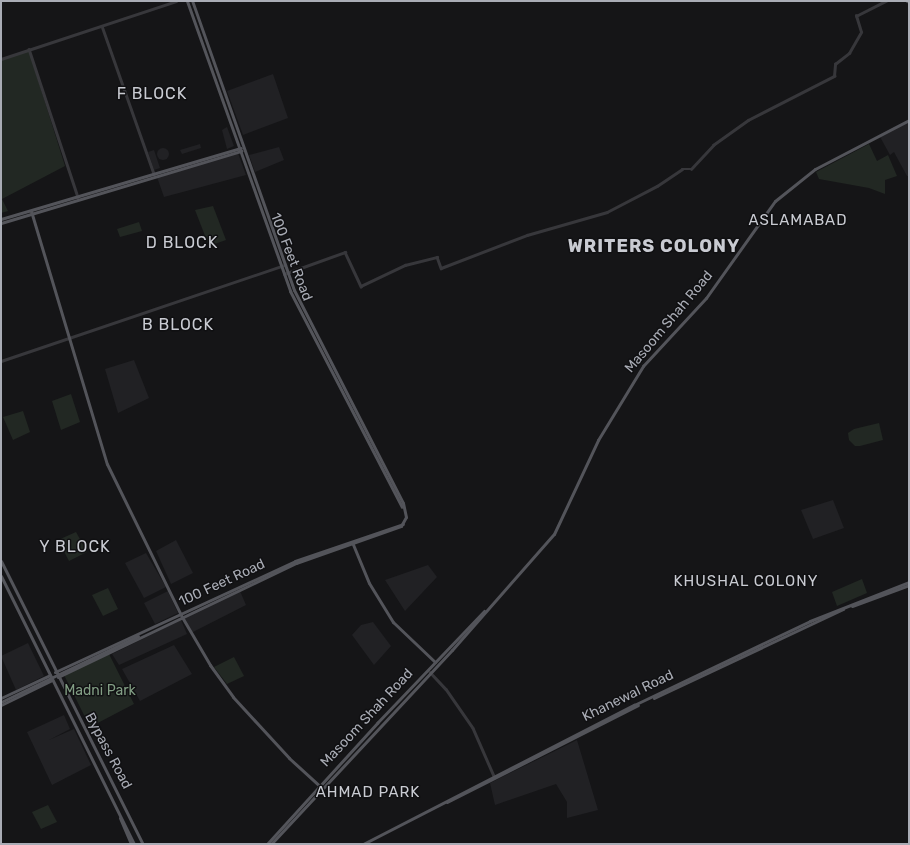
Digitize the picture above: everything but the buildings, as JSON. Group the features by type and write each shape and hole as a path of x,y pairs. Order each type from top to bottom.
{"main road":[{"name":"100 Feet Road","path":"187,1 284,274 314,339 404,508"},
{"name":"100 Feet Road","path":"55,672 182,616 296,563 403,524 406,517 404,508 285,265 192,1"},
{"name":"Masoom Shah Road","path":"266,844 452,650 554,534 598,440 643,366 706,298 775,201 815,169 909,120"},
{"path":"1,219 31,212 244,148"},
{"path":"1,223 78,197 240,150"},
{"path":"31,212 107,464 182,616 210,665 233,697 289,758 320,787"},
{"path":"909,385 909,400"},
{"path":"353,542 369,583 393,622 435,662"},
{"name":"Bypass Road","path":"1,561 58,678 143,844"},
{"path":"1,576 133,844"},
{"name":"Khanewal Road","path":"367,844 634,705 810,621 909,584"},
{"name":"Masoom Shah Road","path":"271,844 375,725 448,647 486,610"},
{"name":"100 Feet Road","path":"58,678 152,629"},
{"path":"1,702 152,629"},
{"path":"448,647 452,650"},
{"path":"1,698 50,675"},
{"path":"1,705 52,680"},
{"path":"413,684 416,687"},
{"name":"Khanewal Road","path":"363,844 528,760"},
{"path":"118,812 133,844"}],"street":[{"path":"1,59 176,1"},
{"path":"284,274 345,252 361,286 405,265 437,257 441,268 527,235 607,212 657,186 683,168 691,169 713,145 748,120 834,76 835,64 849,53 861,32 856,16 886,1"},
{"path":"102,26 154,174"},
{"path":"29,49 78,197"},
{"path":"1,361 285,265"},
{"path":"430,672 446,689 473,728 494,776"},
{"path":"375,725 378,728"}],"shaded area":[{"path":"273,74 288,118 243,135 227,91"},
{"path":"909,120 909,176 907,176 894,152 890,155 879,135"},
{"path":"227,127 234,146 227,149 222,130"},
{"path":"200,144 201,148 182,154 180,150"},
{"path":"279,147 284,160 255,172 249,155"},
{"path":"161,148 165,148 169,154 165,160 161,160 157,156 157,152"},
{"path":"154,150 160,168 154,170 148,152"},
{"path":"238,153 246,175 164,197 157,177"},
{"path":"134,360 149,398 118,413 105,369"},
{"path":"833,500 844,528 813,539 801,510"},
{"path":"176,540 193,573 171,584 156,551"},
{"path":"146,553 166,587 144,598 125,563"},
{"path":"428,565 437,577 405,611 385,580"},
{"path":"168,591 178,613 155,624 144,603"},
{"path":"240,591 246,605 191,633 184,618"},
{"path":"181,620 187,634 119,665 112,654"},
{"path":"373,622 391,646 374,665 352,635 361,625"},
{"path":"28,643 44,676 16,690 1,656"},
{"path":"174,645 192,674 140,701 122,669"},
{"path":"64,715 70,729 49,740 74,729 91,765 52,785 27,732"},
{"path":"577,740 598,810 567,818 567,802 556,784 495,805 490,783"}],"green space":[{"path":"29,51 65,166 2,199 8,211 1,213 1,60"},
{"path":"869,144 877,161 888,155 897,176 885,180 885,194 869,188 819,179 816,172"},
{"name":"D BLOCK","path":"213,206 226,240 209,246 195,210"},
{"path":"139,222 142,231 120,237 117,229"},
{"path":"71,394 80,422 61,430 52,401"},
{"path":"23,411 30,432 13,440 3,417"},
{"path":"879,423 883,440 855,446 849,440 848,433 854,429"},
{"path":"76,532 87,552 69,561 58,540"},
{"path":"862,579 867,593 837,606 832,592"},
{"path":"108,588 118,609 103,616 92,595"},
{"name":"Madni Park","path":"109,654 134,704 90,727 64,675"},
{"path":"234,657 244,676 227,684 214,667"},
{"path":"48,805 57,822 41,829 32,812"}],"district":[{"name":"F BLOCK","path":"152,94"},
{"name":"ASLAMABAD","path":"798,221"},
{"name":"D BLOCK","path":"182,243"},
{"name":"WRITERS COLONY","path":"654,246"},
{"name":"B BLOCK","path":"178,325"},
{"name":"Y BLOCK","path":"75,547"},
{"name":"KHUSHAL COLONY","path":"746,582"},
{"name":"AHMAD PARK","path":"368,793"}]}
